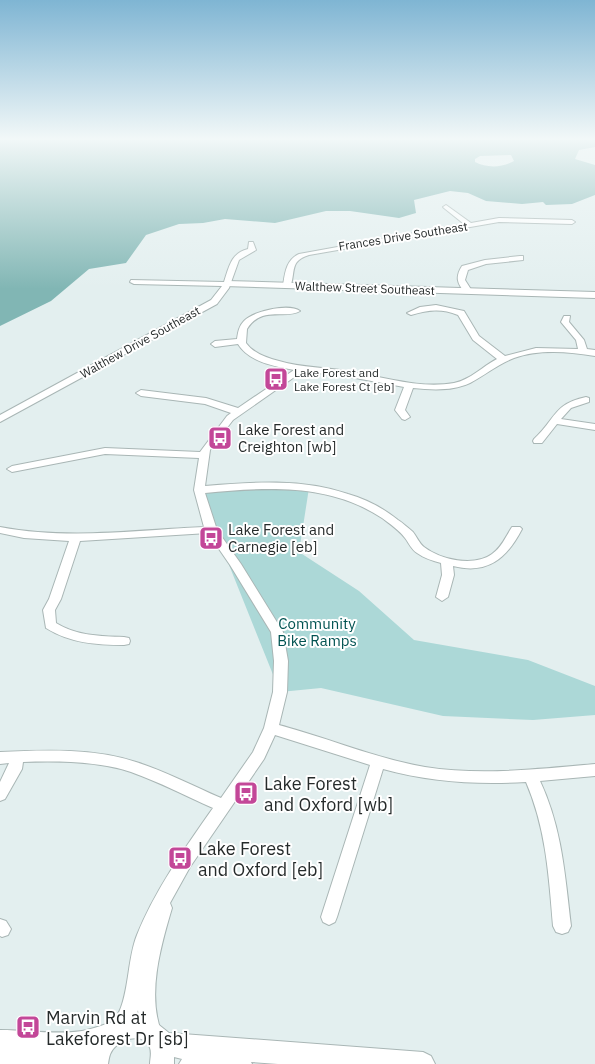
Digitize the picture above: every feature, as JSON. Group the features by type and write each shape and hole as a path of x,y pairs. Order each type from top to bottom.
{"street":[{"path":"446,207 470,225"},
{"name":"Frances Drive Southeast","path":"288,286 291,265 296,256 332,248 499,220 572,222"},
{"name":"Walthew Drive Southeast","path":"0,419 214,302 228,284 235,258 243,251 252,250 252,243"},
{"path":"468,291 461,284 460,279 461,272 465,268 498,260 520,258"},
{"name":"Walthew Street Southeast","path":"134,282 595,295"},
{"path":"411,313 419,309 433,308 450,309 461,313 476,338 503,359"},
{"path":"296,312 266,313 251,320 245,325 241,341 247,350 258,357 302,368 410,384 456,385 472,379 503,359 544,350 595,352"},
{"path":"567,318 565,322 580,340 583,351"},
{"path":"215,344 241,341"},
{"path":"96,1064 98,1052 128,1014 144,938 157,907 167,894 184,862 259,755 271,728 280,692 281,661 277,632 235,564 211,530 198,490 204,455 216,434 239,412 302,368"},
{"path":"405,417 400,410 410,384"},
{"path":"141,393 206,401 239,412"},
{"path":"538,441 546,434 563,407 572,402 586,400"},
{"path":"554,421 595,428"},
{"path":"12,469 105,451 204,455"},
{"path":"198,490 250,486 291,486 342,495 389,519 407,533 418,548 435,558 462,566 473,567 502,553 516,529"},
{"path":"0,530 15,534 76,536 211,530"},
{"path":"76,536 55,599 49,610 50,625 63,634 93,641 124,641"},
{"path":"442,597 448,575 447,561"},
{"path":"271,728 404,769 467,776 530,775 595,770"},
{"path":"0,758 64,756 118,762 134,767 224,806"},
{"path":"0,794 15,769 17,757"},
{"path":"329,917 378,762"},
{"path":"530,775 540,797 554,847 562,926"},
{"path":"162,1064 163,1054 157,1038 146,1019 146,1003 155,938 167,894"},
{"path":"0,1041 79,1043 136,1026 150,1030 157,1038 169,1045 188,1048 235,1048 423,1064"},
{"path":"0,1055 65,1058 84,1064"},
{"path":"191,1064 240,1064"}],"green space":[{"name":"Community Bike Ramps","path":"309,488 299,552 359,591 414,640 528,660 595,686 595,715 533,720 443,716 321,688 280,692 199,490"}],"shaded area":[{"path":"0,190 595,190 595,195 572,204 546,205 543,202 522,204 486,201 468,193 450,191 414,200 416,213 399,218 350,211 326,211 275,223 225,219 203,223 179,224 146,235 126,263 89,269 51,301 0,326"}],"place":[{"name":"Lake Forest and Lake Forest Ct [eb]","path":"276,379"},
{"name":"Lake Forest and Creighton [wb]","path":"220,438"},
{"name":"Lake Forest and Carnegie [eb]","path":"211,538"},
{"name":"Lake Forest and Oxford [wb]","path":"246,793"},
{"name":"Lake Forest and Oxford [eb]","path":"180,858"},
{"name":"Marvin Rd at Lakeforest Dr [sb]","path":"28,1027"}]}
